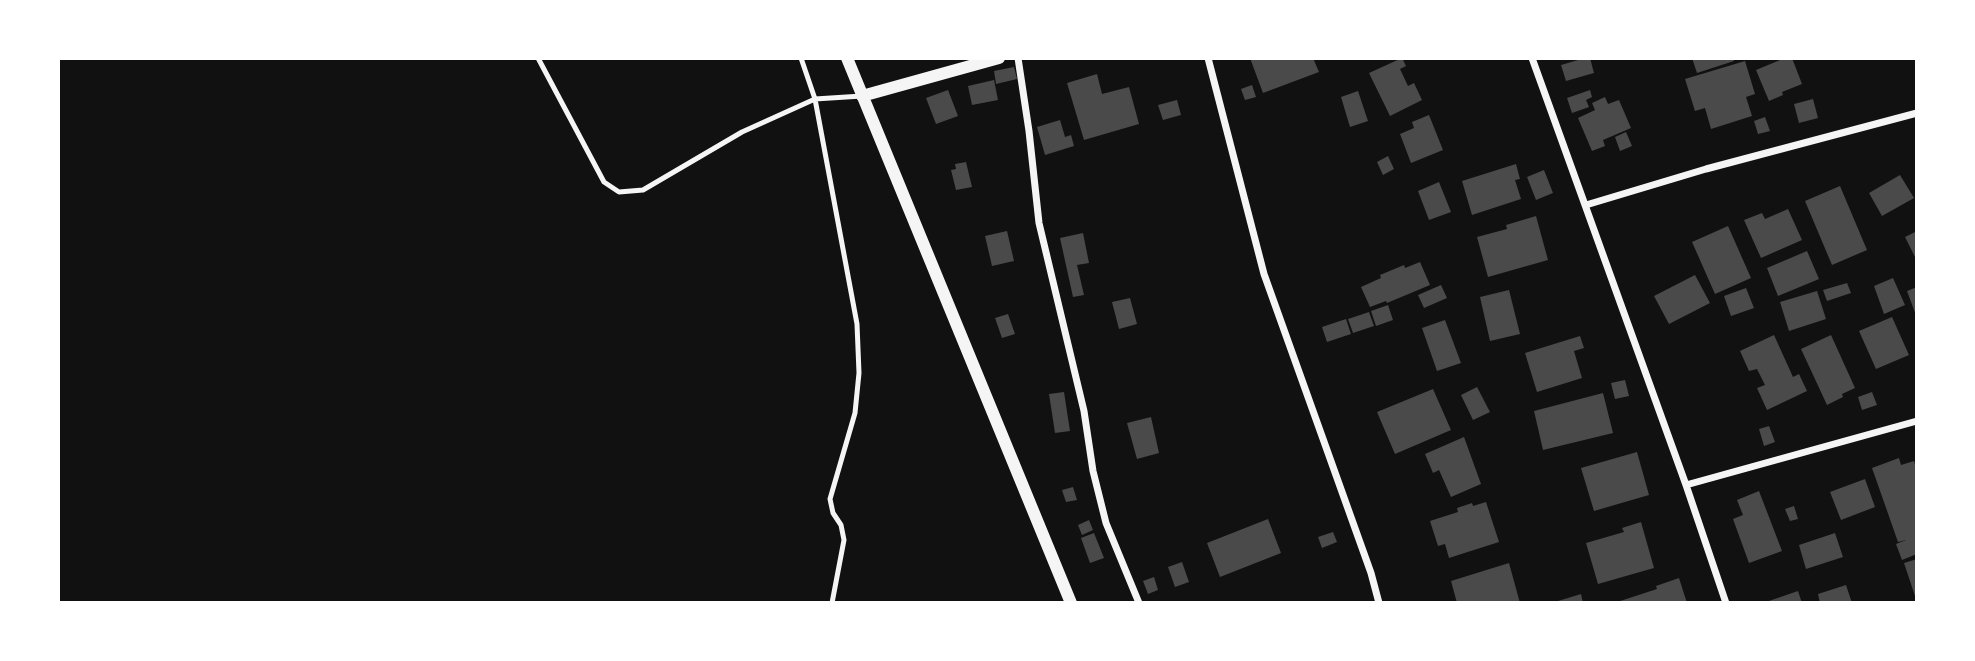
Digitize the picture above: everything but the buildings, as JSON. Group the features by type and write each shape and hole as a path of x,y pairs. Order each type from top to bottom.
{"street":[{"path":"846,58 1071,603"},
{"path":"862,96 999,58"},
{"path":"1018,58 1039,223 1084,411 1093,471 1106,523 1139,603"},
{"path":"1208,58 1264,274 1380,603"},
{"path":"1532,58 1726,603"},
{"path":"1586,205 1706,169 1917,113"},
{"path":"1686,485 1917,421"}],"lane":[{"path":"538,58 604,182 619,192 643,190 742,132 816,99 862,96"},
{"path":"801,58 816,99 857,324 859,373 855,413 830,499 844,540 832,603"}]}
